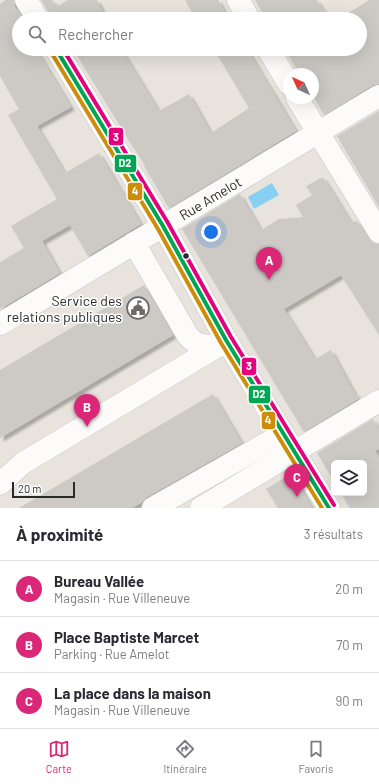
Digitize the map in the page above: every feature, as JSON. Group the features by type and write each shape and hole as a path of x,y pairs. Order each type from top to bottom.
{"street":[{"path":"26,0 34,12"},
{"path":"238,0 245,12"},
{"path":"60,56 163,226 222,343 329,508"},
{"path":"272,56 283,74"},
{"name":"Rue Amelot","path":"0,324 379,96"},
{"path":"301,104 379,232"},
{"path":"134,243 188,336 193,342 203,346 222,343"},
{"path":"0,484 24,463 222,343"},
{"path":"153,508 379,401"},
{"path":"201,508 288,443"}],"water":[{"path":"272,183 279,195 254,209 248,197"}],"building":[{"path":"6,0 14,0 15,7 18,12 12,12 12,56 40,56 71,107 37,126 65,173 99,153 141,224 88,256 70,225 42,241 60,273 0,309 0,262 24,248 11,226 57,199 8,115 19,109 0,76 0,4"},
{"path":"41,0 52,0 56,7 68,0 97,0 103,12 49,12"},
{"path":"185,0 218,0 225,12 192,12"},
{"path":"255,0 317,0 325,12 262,12"},
{"path":"369,0 379,0 379,84 373,85 324,115 318,104 319,104 319,68 296,68 288,56 367,56 367,12 350,12"},
{"path":"77,56 125,56 159,111 189,94 211,133 249,108 218,56 251,56 296,131 169,208 144,166 145,165"},
{"path":"379,111 379,207 337,136"},
{"path":"323,177 351,222 357,221 369,239 373,243 379,244 379,335 341,275 284,309 315,359 331,350 356,396 361,396 304,432 182,229 240,194 261,230 279,219 303,217 296,205 312,195 306,186"},
{"path":"144,285 173,335 0,438 0,370"},
{"path":"213,394 242,443 147,497 132,508 19,508"},
{"path":"373,419 379,429 379,449 375,451 379,458 379,508 350,508 343,496 367,496 367,460 331,460 331,476 317,453"},
{"path":"292,473 312,508 278,508 266,489"}],"transit line":[{"name":"4","path":"53,56 158,229 221,343 322,508"},
{"name":"D2","path":"60,56 163,226 226,340 329,508"},
{"name":"3","path":"67,56 168,223 231,337 334,505"}],"place":[{"name":"Bureau Vallée","path":"269,280"},
{"name":"Service des relations publiques","path":"138,308"},
{"name":"Place Baptiste Marcet","path":"87,427"},
{"name":"La place dans la maison","path":"297,497"}]}
